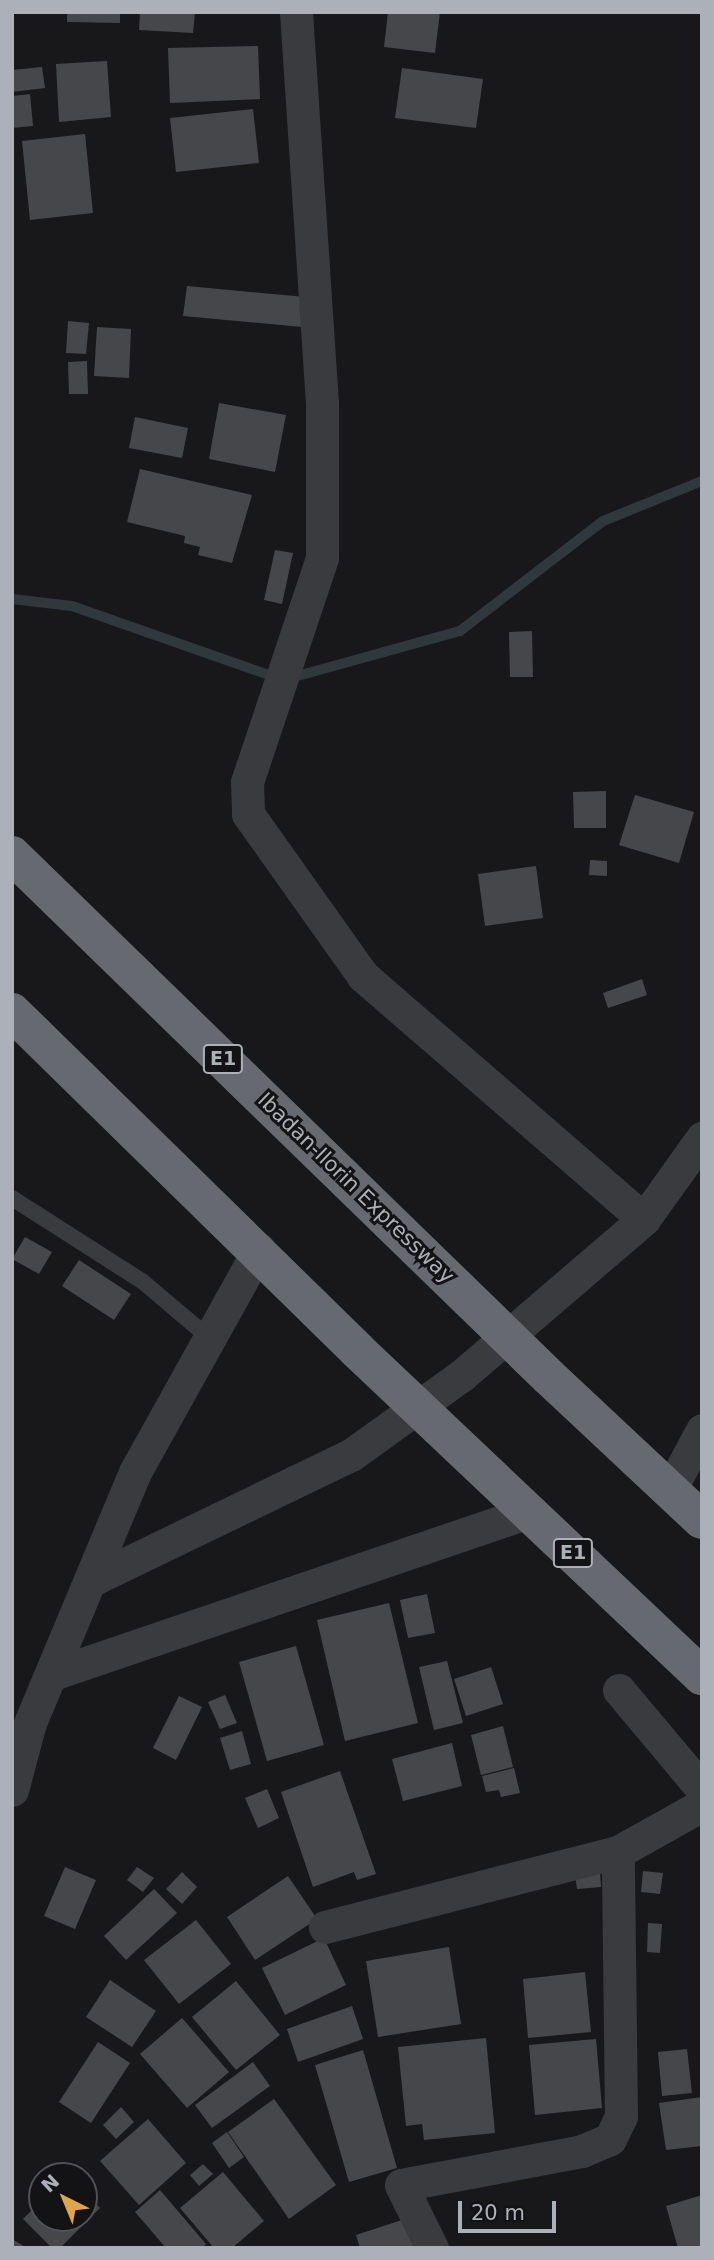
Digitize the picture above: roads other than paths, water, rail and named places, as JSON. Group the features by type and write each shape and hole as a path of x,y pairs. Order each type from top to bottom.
{"highway":[{"name":"Ibadan-Ilorin Expressway","path":"12,855 433,1261 549,1377 702,1520"},
{"name":"E1","path":"12,1012 258,1249 356,1350 702,1676"}],"street":[{"path":"296,12 322,402 322,558 247,782 248,814 363,976 644,1219"},
{"path":"92,1580 351,1455 461,1376 644,1219 702,1138"},
{"path":"12,1790 21,1719 53,1674 135,1472 207,1336 258,1249"},
{"path":"670,1490 702,1430"},
{"path":"53,1674 530,1512"},
{"path":"619,1690 702,1789"},
{"path":"326,1927 618,1852 702,1805"},
{"path":"432,2248 401,2185 582,2151 610,2139 621,2116 618,1852"}],"lane":[{"path":"12,1198 142,1281 207,1336"}],"waterway":[{"path":"12,599 72,606 283,680 460,631 603,521 702,481"}]}
